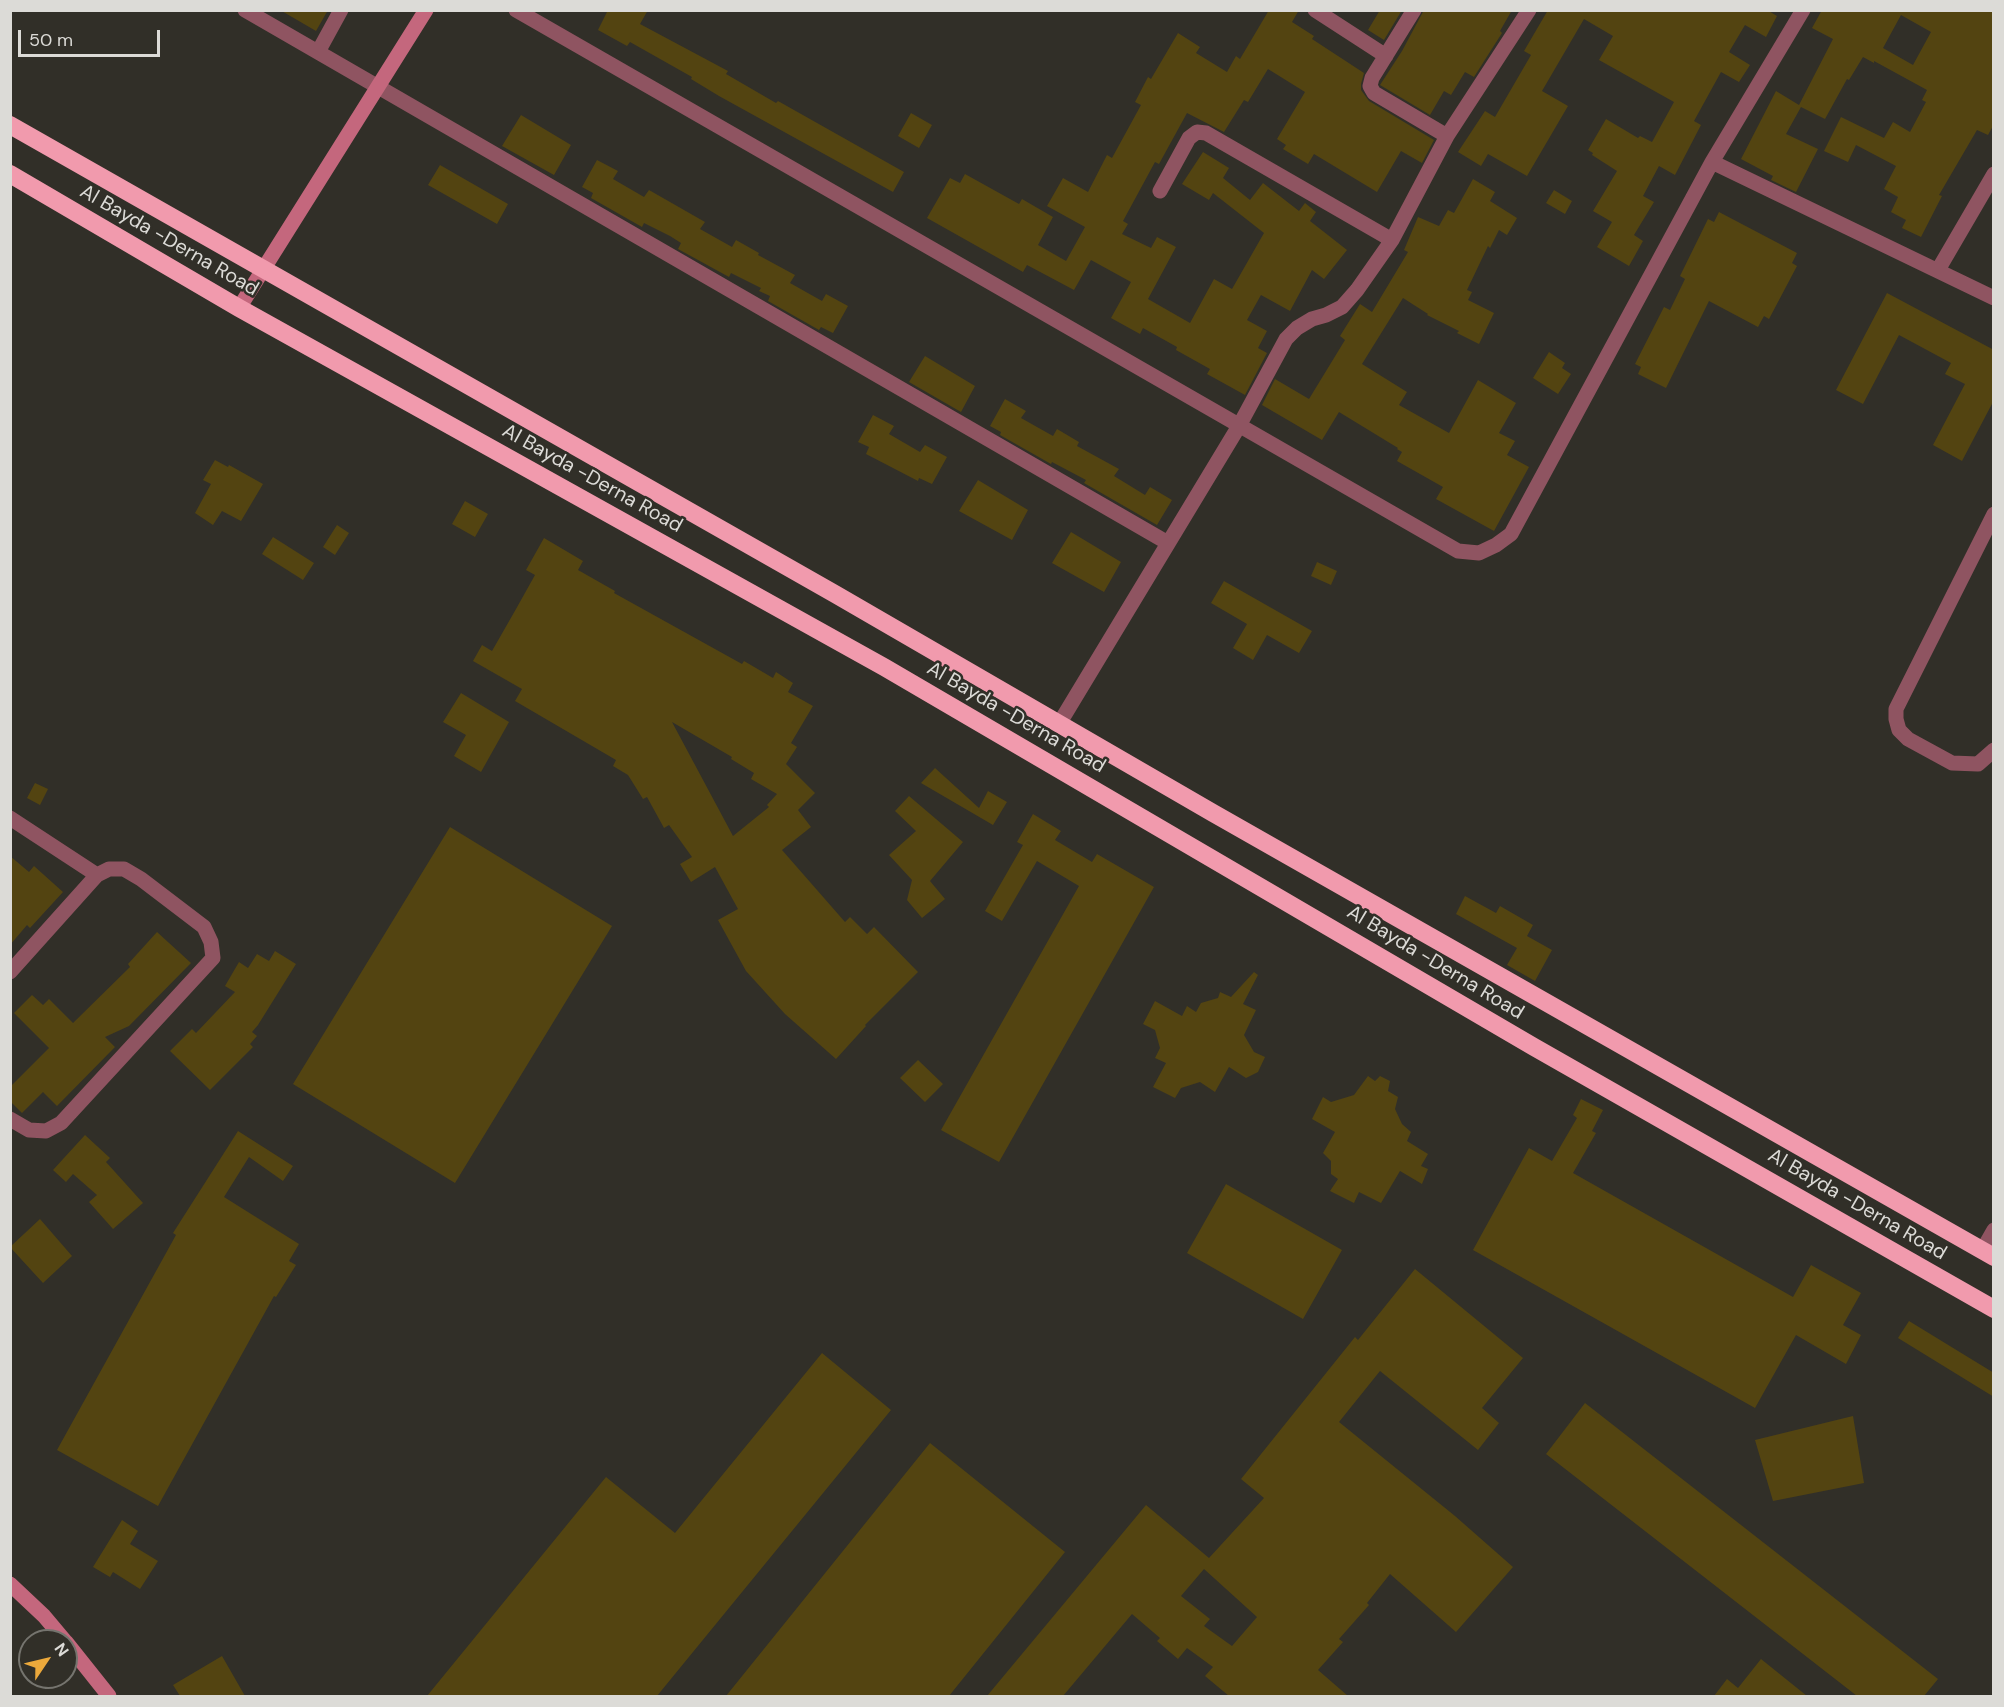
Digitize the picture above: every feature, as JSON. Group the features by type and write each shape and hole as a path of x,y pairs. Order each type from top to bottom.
{"highway":[{"name":"Al Bayda -Derna Road","path":"10,125 1988,1254"},
{"name":"Al Bayda -Derna Road","path":"10,174 239,308 884,667 1534,1047 1994,1309"}],"street":[{"path":"245,10 1168,543"},
{"path":"318,52 341,10"},
{"path":"239,308 426,10"},
{"path":"516,10 1458,551 1479,553 1496,545 1511,534 1712,162 1803,10"},
{"path":"1315,10 1386,56"},
{"path":"1414,10 1372,78 1370,86 1374,93 1448,136"},
{"path":"1059,724 1239,426 1286,339 1312,319 1342,307 1357,290 1392,240 1448,136 1529,10"},
{"path":"1160,191 1189,138 1197,132 1206,133 1392,240"},
{"path":"1712,162 1994,298"},
{"path":"1938,270 1994,174"},
{"path":"1994,514 1896,709 1899,730 1908,739 1953,763 1978,764 1994,750"},
{"path":"10,818 97,875"},
{"path":"10,972 97,875 109,868 123,869 141,879 204,927 211,942 213,958 61,1123 46,1131 37,1131 29,1130 10,1119"},
{"path":"1988,1254 1994,1230"},
{"path":"10,1584 54,1629"},
{"path":"78,1658 109,1696"}],"building":[{"path":"280,10 328,10 316,31"},
{"path":"608,10 648,10 640,24 728,71 726,74 776,103 778,101 904,172 893,192 719,96 691,79 692,77 630,42 627,46 598,30"},
{"path":"1269,10 1299,10 1292,22 1314,36 1312,39 1364,73 1361,90 1369,101 1434,140 1422,163 1401,151 1377,192 1314,154 1308,164 1283,149 1286,145 1277,139 1305,92 1268,69 1248,102 1244,100 1224,132 1187,113 1159,164 1155,162 1123,221 1128,224 1122,234 1151,248 1157,237 1176,247 1148,299 1190,323 1214,279 1232,289 1264,233 1213,193 1209,200 1182,184 1203,152 1229,168 1223,178 1250,200 1263,183 1299,211 1305,203 1316,212 1310,221 1347,250 1324,279 1312,270 1290,311 1261,295 1247,320 1267,331 1258,348 1267,353 1245,395 1207,374 1210,369 1176,350 1177,347 1143,328 1140,334 1111,318 1131,282 1091,260 1074,290 1027,265 1023,272 927,218 950,178 960,183 965,174 1019,204 1022,199 1053,217 1038,245 1066,261 1085,227 1047,206 1063,178 1088,192 1107,155 1112,158 1141,105 1135,102 1148,77 1151,79 1178,33 1200,47 1196,53 1227,72 1236,56 1240,59"},
{"path":"1380,10 1402,10 1384,40 1368,30"},
{"path":"1424,10 1512,10 1500,31 1502,33 1474,77 1465,72 1451,95 1444,91 1430,115 1380,85"},
{"path":"1548,10 1767,10 1777,16 1766,37 1745,25 1729,52 1750,65 1739,82 1721,72 1694,121 1701,125 1675,175 1659,166 1643,196 1654,202 1634,235 1643,241 1629,266 1597,247 1612,222 1593,211 1617,171 1588,150 1606,119 1638,138 1640,136 1652,142 1674,102 1599,60 1613,36 1584,19 1542,91 1568,106 1527,176 1488,154 1481,166 1458,152 1485,111 1495,117 1531,55 1524,51"},
{"path":"1822,10 1994,10 1994,124 1988,135 1977,130 1939,195 1942,196 1921,237 1902,228 1906,220 1891,212 1898,197 1884,189 1896,166 1856,145 1848,162 1824,151 1841,117 1884,138 1893,122 1910,132 1926,102 1922,100 1927,90 1874,61 1874,63 1863,57 1849,80 1847,79 1825,119 1801,107 1786,134 1818,149 1796,192 1771,180 1773,176 1741,159 1776,91 1799,105 1833,39 1812,28","holes":["1901,15 1931,32 1913,65 1883,48"]},
{"path":"911,113 932,125 919,148 898,136"},
{"path":"521,115 571,145 554,175 502,146"},
{"path":"597,160 618,171 613,179 644,197 649,190 705,222 700,229 732,247 736,240 795,275 790,283 822,301 826,294 848,306 833,333 821,327 819,330 768,301 770,296 759,291 761,288 731,273 729,277 678,249 681,243 670,236 644,223 642,227 591,198 593,193 582,187"},
{"path":"440,165 508,204 497,224 428,185"},
{"path":"1473,179 1495,192 1490,201 1517,218 1507,235 1499,230 1490,248 1488,246 1467,290 1472,292 1468,300 1494,313 1479,344 1427,315 1403,298 1362,364 1407,392 1399,405 1449,433 1478,380 1516,403 1499,433 1515,441 1507,455 1529,467 1494,531 1436,499 1443,487 1397,461 1402,452 1398,448 1339,412 1322,440 1262,405 1275,379 1309,399 1345,340 1340,336 1360,304 1372,312 1408,252 1404,250 1418,217 1439,226 1448,210 1454,213"},
{"path":"1554,190 1572,201 1565,214 1546,203"},
{"path":"1719,212 1797,253 1792,263 1797,266 1769,319 1764,316 1758,327 1709,301 1666,388 1638,374 1641,367 1635,364 1664,307 1670,310 1685,279 1680,276 1708,219 1714,222"},
{"path":"1887,293 1994,350 1994,400 1962,461 1933,445 1965,384 1945,374 1951,363 1899,335 1863,404 1836,390"},
{"path":"1549,352 1565,363 1562,368 1571,374 1558,394 1533,378"},
{"path":"925,356 975,386 961,412 909,382"},
{"path":"1005,399 1026,411 1021,418 1053,436 1057,429 1079,442 1077,446 1119,469 1114,476 1145,495 1150,487 1172,500 1157,525 1084,483 1086,480 1052,462 1051,464 1000,435 1001,432 990,426"},
{"path":"873,415 894,426 889,434 920,452 925,445 947,457 932,484 919,478 918,481 866,454 869,447 858,442"},
{"path":"215,460 263,484 241,521 222,511 213,525 195,513 211,484 203,480"},
{"path":"978,480 1028,510 1012,540 959,511"},
{"path":"465,501 488,514 475,537 452,524"},
{"path":"337,525 349,533 335,555 323,547"},
{"path":"1071,532 1121,562 1104,592 1052,563"},
{"path":"273,537 314,563 303,580 262,554"},
{"path":"544,538 583,561 578,570 615,591 614,593 742,664 744,661 773,678 776,672 793,683 788,692 813,706 791,743 797,747 786,764 815,793 798,810 811,827 782,850 845,922 850,917 867,934 874,927 918,972 865,1025 836,1059 785,1014 746,971 718,920 738,909 715,867 691,882 680,864 692,857 669,825 664,828 647,797 643,799 628,775 613,766 616,760 515,701 522,689 473,661 482,645 492,651 535,575 526,570","holes":["672,722 732,757 731,759 754,773 751,779 777,794 767,805 769,807 733,836"]},
{"path":"1317,562 1337,571 1331,585 1311,576"},
{"path":"1224,581 1312,631 1299,653 1267,635 1253,660 1233,648 1247,624 1211,603"},
{"path":"461,693 509,722 481,772 454,756 466,735 443,722"},
{"path":"935,768 979,808 988,791 1007,802 993,825 921,783"},
{"path":"35,783 48,789 40,805 27,798"},
{"path":"909,796 963,842 930,881 945,899 922,918 907,900 912,880 889,855 916,831 895,811"},
{"path":"1033,814 1061,831 1055,840 1092,862 1097,854 1154,887 999,1162 941,1130 1079,886 1037,861 1002,921 985,911 1023,845 1017,842"},
{"path":"450,827 612,926 455,1183 293,1084"},
{"path":"10,856 29,872 34,866 63,892 30,928 27,925 10,945"},
{"path":"1465,896 1496,913 1500,906 1533,925 1527,936 1552,950 1535,981 1507,965 1517,948 1456,914"},
{"path":"157,932 191,963 129,1026 105,1037 115,1047 57,1106 43,1092 22,1113 10,1101 10,1087 49,1048 14,1013 32,995 43,1005 49,999 73,1023 130,967 128,964"},
{"path":"275,951 296,964 252,1032 257,1036 250,1044 253,1047 210,1090 170,1051 192,1029 196,1033 235,992 225,986 239,962 248,968 257,954 269,961"},
{"path":"1254,972 1258,975 1243,1004 1256,1010 1244,1035 1254,1052 1265,1057 1258,1072 1246,1078 1229,1067 1215,1092 1200,1082 1181,1088 1175,1098 1153,1087 1166,1063 1155,1058 1160,1048 1155,1030 1143,1024 1155,1001 1182,1016 1187,1006 1196,1012 1201,1003 1218,998 1220,992 1231,997"},
{"path":"918,1060 943,1084 925,1102 900,1078"},
{"path":"1368,1076 1375,1081 1380,1076 1390,1081 1388,1091 1398,1097 1395,1109 1402,1124 1411,1132 1407,1141 1428,1154 1421,1166 1428,1169 1422,1184 1400,1171 1381,1203 1359,1192 1354,1203 1330,1191 1338,1179 1331,1174 1331,1161 1323,1153 1335,1132 1312,1119 1323,1097 1331,1102 1354,1095"},
{"path":"1581,1099 1603,1110 1592,1131 1596,1133 1573,1173 1793,1297 1811,1265 1861,1293 1843,1325 1861,1335 1846,1364 1796,1335 1755,1408 1473,1250 1529,1148 1552,1161 1577,1118 1573,1115"},
{"path":"238,1131 293,1166 283,1181 249,1157 224,1197 299,1244 289,1261 296,1265 276,1297 274,1296 158,1506 57,1450 176,1235 173,1233"},
{"path":"85,1135 110,1158 106,1162 143,1203 113,1229 89,1202 97,1195 73,1174 66,1182 53,1170"},
{"path":"1226,1184 1342,1250 1303,1319 1187,1253"},
{"path":"40,1219 72,1256 43,1283 10,1247"},
{"path":"1415,1269 1523,1358 1482,1408 1499,1423 1478,1450 1380,1371 1339,1422 1455,1516 1513,1567 1456,1632 1390,1574 1367,1603 1369,1605 1339,1639 1343,1642 1318,1670 1348,1696 1229,1696 1205,1676 1213,1667 1187,1648 1178,1659 1157,1641 1160,1638 1132,1614 1063,1696 987,1696 1146,1505 1209,1558 1264,1498 1241,1479 1355,1337 1358,1340","holes":["1204,1569 1257,1617 1232,1646 1204,1626 1210,1619 1181,1596"]},
{"path":"1909,1321 1994,1373 1994,1397 1898,1338"},
{"path":"822,1353 891,1410 657,1696 427,1696 606,1477 675,1533"},
{"path":"1585,1403 1938,1679 1924,1696 1857,1696 1546,1454"},
{"path":"1853,1416 1864,1483 1773,1501 1755,1440"},
{"path":"930,1443 1065,1552 949,1696 726,1696"},
{"path":"122,1520 138,1531 130,1544 158,1561 140,1589 113,1572 110,1577 93,1567"},
{"path":"222,1656 245,1696 180,1696 173,1685"},
{"path":"1761,1659 1807,1696 1714,1696 1727,1679 1738,1688"}]}
